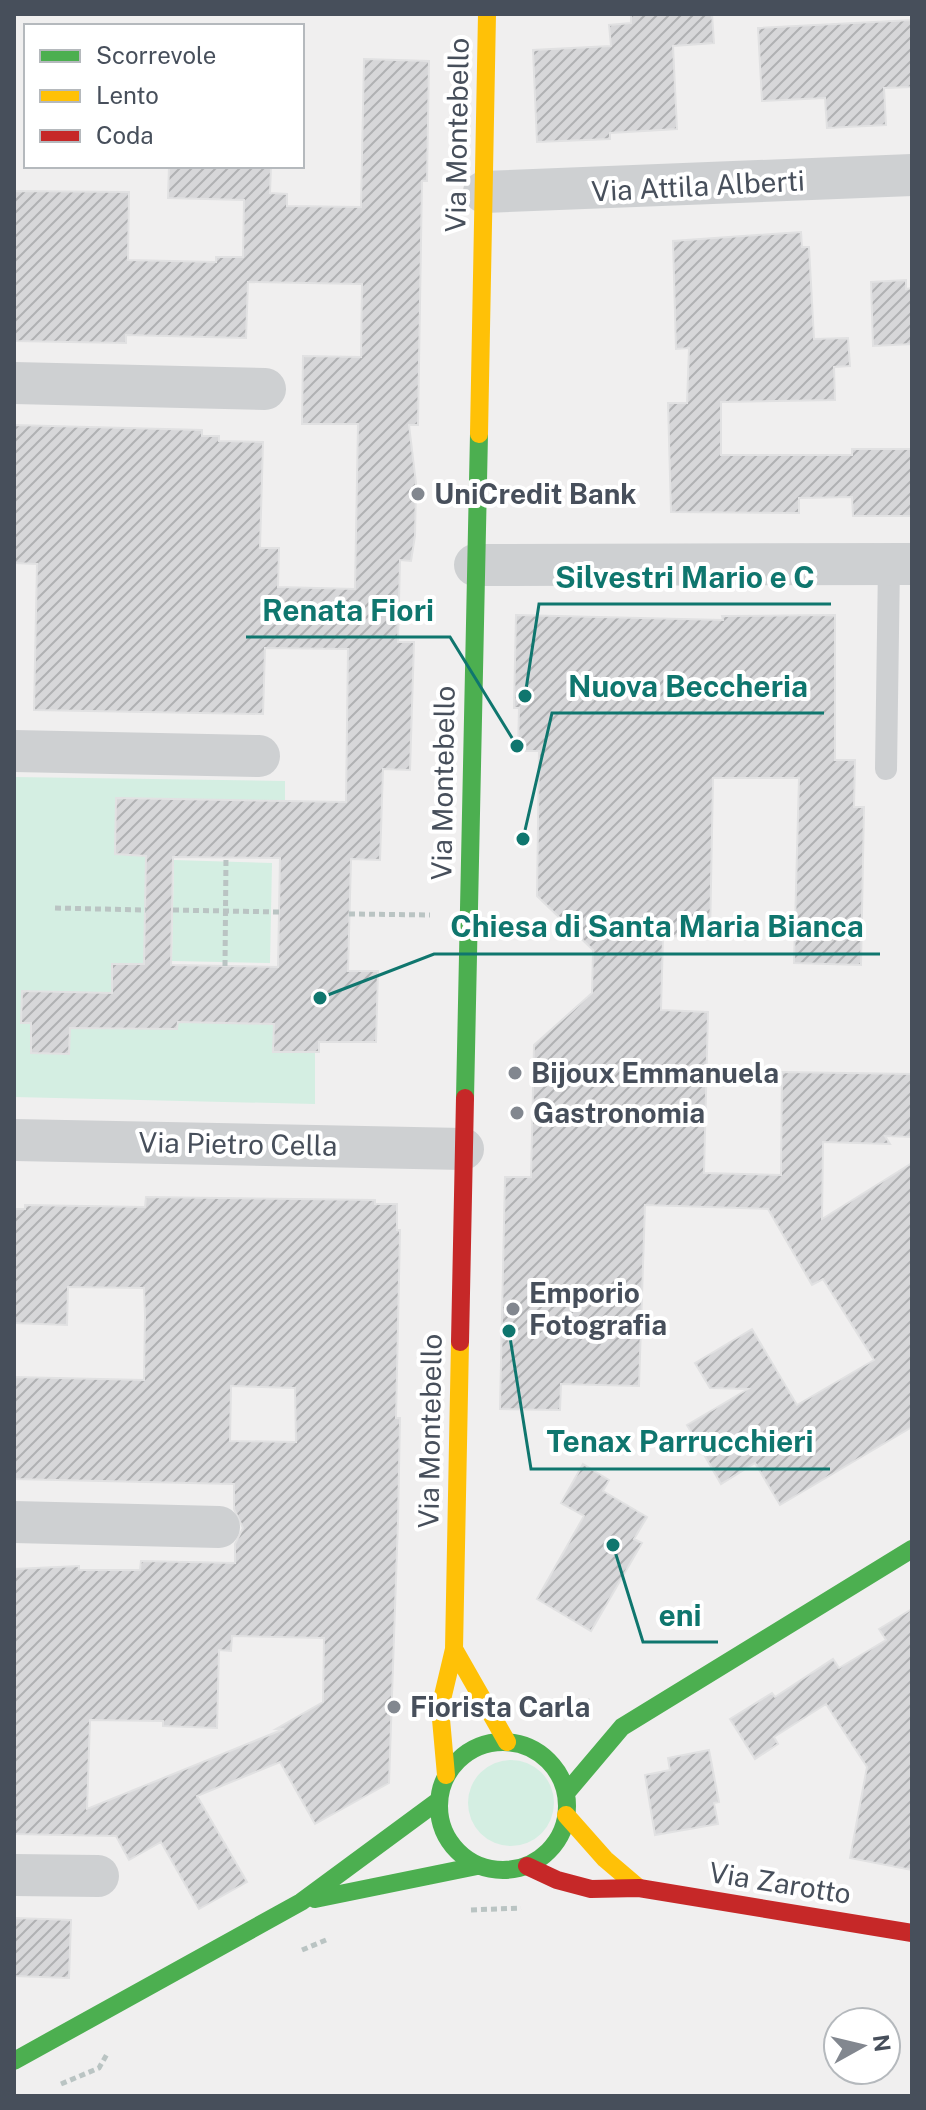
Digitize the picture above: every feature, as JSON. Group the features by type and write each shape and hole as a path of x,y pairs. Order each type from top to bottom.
{"street":[{"name":"Via Montebello","path":"446,1775 440,1708 454,1649 487,14"},
{"name":"Via Attila Alberti","path":"484,192 912,175"},
{"path":"14,383 265,389"},
{"path":"475,565 900,564"},
{"path":"14,751 259,756"},
{"name":"Via Pietro Cella","path":"14,1140 463,1149"},
{"path":"14,1522 219,1527"},
{"path":"567,1792 622,1727 912,1549"},
{"path":"454,1649 507,1742"},
{"path":"595,1732 622,1727"},
{"path":"528,1746 555,1741"},
{"path":"301,1902 477,1866 502,1871 527,1866 554,1846 566,1815 567,1792 557,1770 544,1756 528,1746 507,1742 471,1749 446,1775 438,1801 440,1822 447,1840 477,1866"},
{"path":"14,2061 301,1902 438,1801"},
{"path":"566,1815 605,1859 639,1888"},
{"name":"Via Zarotto","path":"527,1866 557,1880 591,1889 639,1888 912,1933"},
{"path":"14,1875 98,1876"}],"lane":[{"path":"886,769 900,564"}],"path":[{"path":"225,966 226,857"},
{"path":"55,908 146,910"},
{"path":"173,910 279,912"},
{"path":"349,914 439,915"},
{"path":"461,1911 531,1908"},
{"path":"300,1951 339,1935"},
{"path":"57,2086 99,2068 116,2045"}],"green space":[{"path":"14,777 285,781 285,801 116,798 115,854 146,856 144,964 112,964 111,1008 59,1007 59,992 22,991 21,1022 31,1023 31,1053 69,1054 70,1028 177,1029 178,1022 274,1024 273,1051 315,1052 315,1104 14,1097"},
{"path":"174,860 272,863 270,963 172,961"},
{"path":"511,1760 528,1763 542,1772 551,1786 554,1803 551,1820 542,1834 528,1843 511,1846 494,1843 480,1834 471,1820 468,1803 471,1786 480,1772 494,1763"}],"building":[{"path":"631,14 712,14 714,43 673,46 677,129 610,133 610,139 537,142 533,50 611,46 609,25 631,23"},
{"path":"912,20 912,87 884,88 886,125 827,128 825,98 762,101 758,28"},
{"path":"364,59 429,61 427,181 422,181 418,425 409,425 416,483 415,536 411,561 400,560 398,642 414,642 410,770 383,769 380,860 351,859 348,971 378,971 376,1042 319,1042 319,1052 273,1052 274,1024 178,1022 177,1029 70,1028 69,1054 31,1053 31,1023 21,1023 22,991 112,993 112,964 144,964 146,856 115,854 116,798 346,802 348,649 265,648 263,714 34,710 37,564 14,563 14,425 202,430 202,436 219,436 219,441 263,442 260,548 279,548 278,587 355,589 358,424 302,424 303,356 361,357 362,284 248,282 246,338 126,335 126,343 14,341 14,191 129,192 128,260 216,262 216,257 243,257 244,200 168,198 169,168 271,168 270,193 287,194 287,206 361,207","holes":["173,857 280,858 278,967 171,965"]},
{"path":"801,232 802,247 809,247 814,339 848,338 850,366 834,367 835,400 721,402 721,455 852,455 852,449 912,449 912,516 853,516 852,497 799,498 799,513 671,512 668,403 687,403 689,348 676,349 673,241"},
{"path":"906,280 906,289 912,288 912,344 873,346 871,282"},
{"path":"516,615 723,620 722,616 835,615 835,760 855,760 854,807 864,807 861,965 794,963 799,778 713,778 710,937 663,936 661,1010 708,1012 704,1173 781,1175 782,1072 912,1074 912,1137 885,1136 890,1144 823,1142 822,1219 912,1163 912,1427 780,1505 755,1463 721,1484 687,1425 748,1389 710,1388 695,1363 752,1329 797,1405 874,1360 823,1279 812,1285 768,1209 645,1205 639,1386 561,1384 560,1410 500,1409 505,1177 531,1177 534,1045 592,993 593,950 537,896 539,751 518,751 519,708 514,708"},
{"path":"146,1197 375,1200 375,1204 397,1204 397,1230 400,1230 396,1418 400,1418 398,1520 389,1783 315,1824 280,1762 197,1796 247,1882 199,1909 161,1842 129,1860 116,1836 14,1834 14,1569 79,1566 79,1570 140,1570 141,1561 235,1563 235,1544 243,1528 234,1509 234,1484 14,1479 14,1377 144,1380 145,1316 144,1288 68,1287 67,1325 14,1323 14,1209 25,1209 25,1205 145,1207","holes":["231,1386 295,1388 296,1442 230,1441","232,1636 324,1638 323,1702 276,1729 284,1729 87,1809 90,1720 163,1721 163,1726 217,1728 219,1650 231,1651"]},
{"path":"583,1464 609,1480 603,1491 647,1517 634,1539 642,1543 591,1631 537,1599 584,1516 561,1503"},
{"path":"912,1609 912,1870 850,1858 867,1767 826,1704 774,1737 778,1744 755,1759 730,1719 772,1693 775,1697 833,1659 839,1668 886,1640 879,1629"},
{"path":"709,1750 719,1802 714,1803 718,1824 655,1835 645,1775 670,1770 668,1758"},
{"path":"14,1918 71,1920 69,1978 14,1976"}],"traffic: fast":[{"path":"465,1098 479,434"},
{"path":"567,1792 622,1727 912,1549"},
{"path":"503,1742 528,1747 549,1760 562,1781 567,1806 562,1831 549,1852 528,1865 503,1870 478,1865 457,1852 444,1831 439,1806 444,1781 457,1760 478,1747 503,1742"},
{"path":"14,2061 301,1902 438,1801"},
{"path":"315,1899 477,1866"}],"traffic: slow":[{"path":"479,434 487,14"},
{"path":"446,1775 440,1708 454,1649 460,1342"},
{"path":"454,1649 507,1742"},
{"path":"566,1815 605,1859 639,1888"}],"traffic: jam":[{"path":"460,1342 465,1098"},
{"path":"527,1866 557,1880 591,1889 639,1888 912,1933"}],"place":[{"name":"UniCredit Bank","path":"418,494"},
{"name":"Silvestri Mario e C","path":"525,696"},
{"name":"Renata Fiori","path":"517,746"},
{"name":"Nuova Beccheria","path":"523,839"},
{"name":"Chiesa di Santa Maria Bianca","path":"320,998"},
{"name":"Bijoux Emmanuela","path":"515,1073"},
{"name":"Gastronomia","path":"517,1113"},
{"name":"Emporio Fotografia","path":"513,1309"},
{"name":"Tenax Parrucchieri","path":"509,1331"},
{"name":"eni","path":"613,1545"},
{"name":"Fiorista Carla","path":"394,1707"}]}
